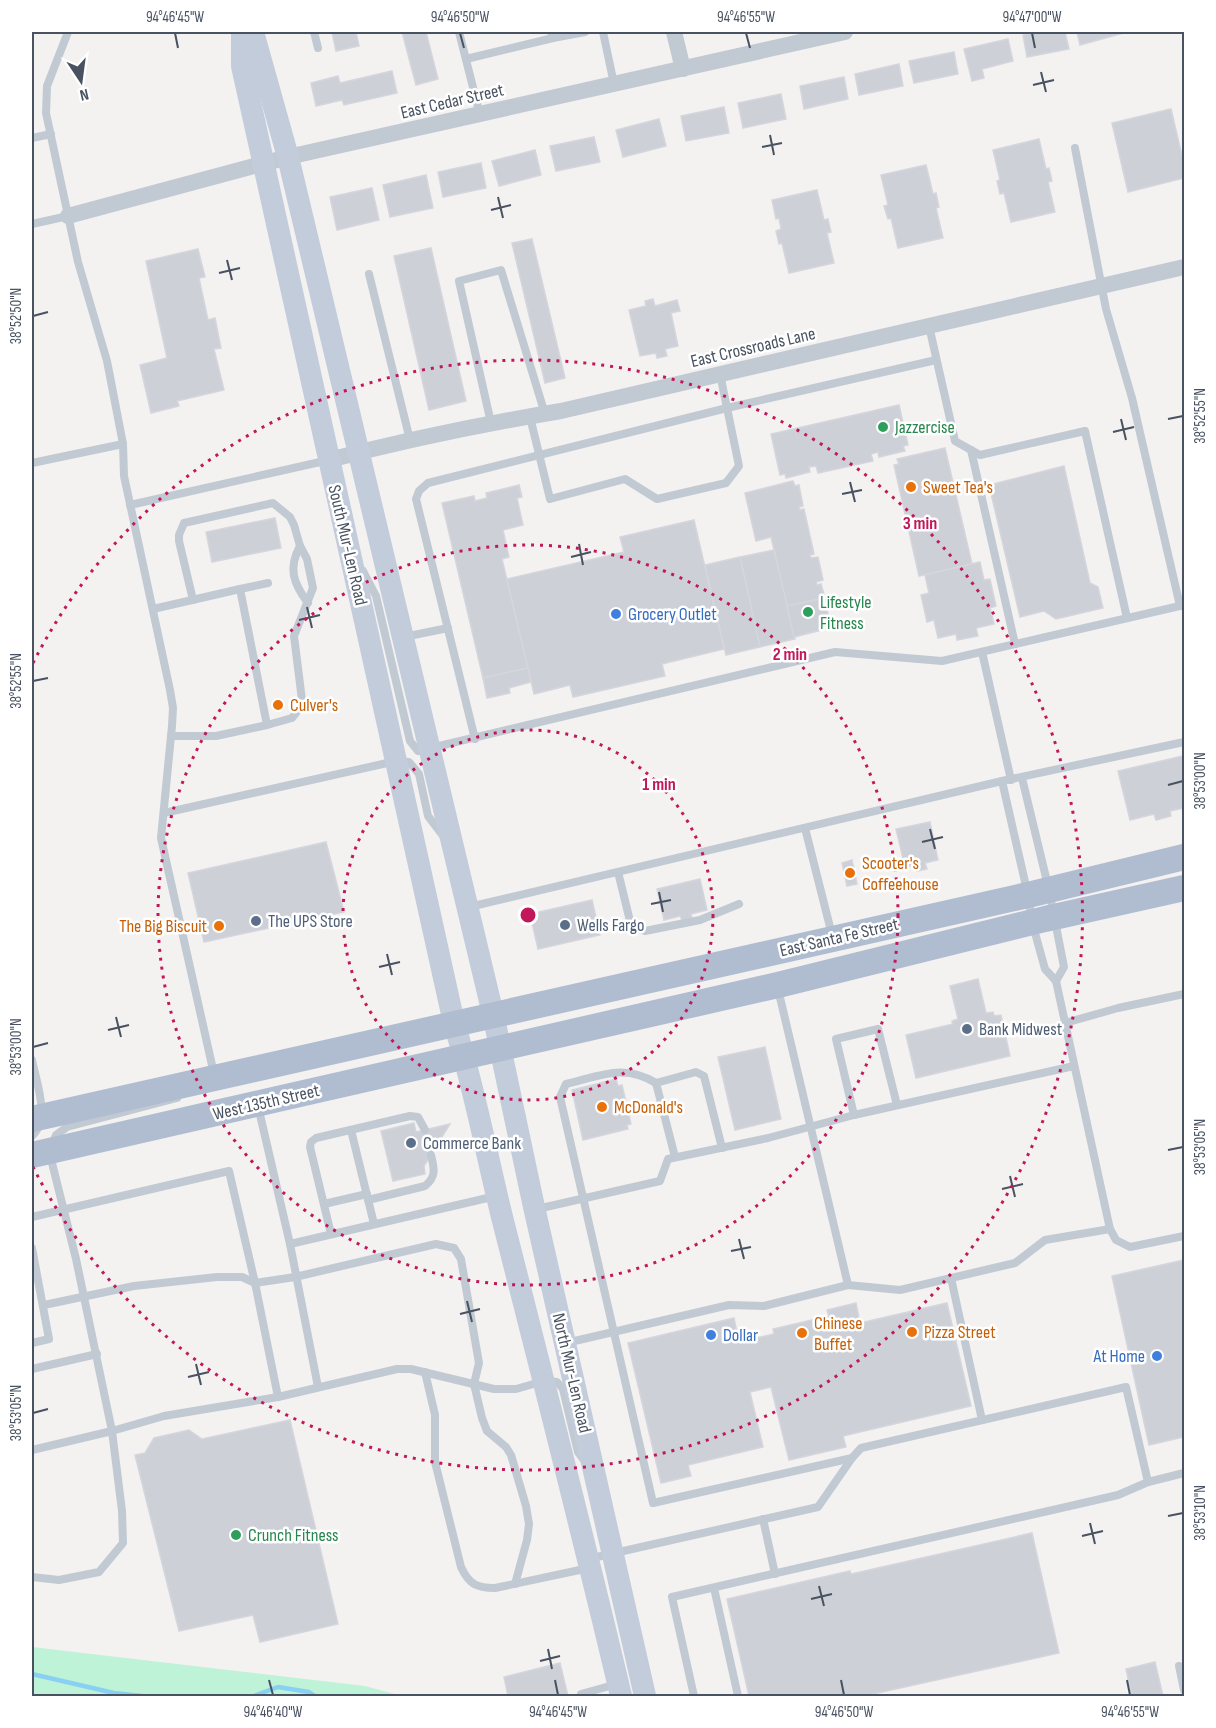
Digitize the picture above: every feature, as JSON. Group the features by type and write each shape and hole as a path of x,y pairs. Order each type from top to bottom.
{"main road":[{"name":"South Mur-Len Road","path":"242,32 242,66 263,164 453,1023 465,1057"},
{"name":"South Mur-Len Road","path":"253,32 288,158 360,452 501,1048"},
{"name":"East Santa Fe Street","path":"493,1014 1039,893 1185,857"},
{"name":"East Santa Fe Street","path":"501,1048 778,986 1043,919 1185,888"},
{"name":"West 135th Street","path":"37,1136 205,1080 493,1014"},
{"name":"West 135th Street","path":"37,1136 257,1103 501,1048"},
{"name":"North Mur-Len Road","path":"501,1048 645,1696"},
{"name":"North Mur-Len Road","path":"465,1057 496,1196 544,1381 619,1690"}],"street":[{"path":"674,32 682,69"},
{"name":"East Cedar Street","path":"68,216 288,158 845,32"},
{"name":"East Crossroads Lane","path":"329,459 720,375 1185,267"}],"lane":[{"path":"37,1136 56,1135 67,1127 161,1104 180,1097 205,1080 161,838 173,708 124,476 123,444 107,360 78,262 46,113 47,86 68,32"},
{"path":"314,32 318,48"},
{"path":"459,32 480,115"},
{"path":"466,59 552,35 585,32"},
{"path":"603,32 614,85"},
{"path":"32,138 51,134"},
{"path":"347,543 376,596 410,741 418,751 836,652 942,661 1182,605 1132,398 1101,286 1075,148"},
{"path":"32,224 68,216"},
{"path":"491,423 459,281 501,270 538,415 539,454 550,499 625,479 657,499 726,483 739,466 720,375"},
{"path":"369,274 410,440"},
{"path":"929,326 955,441 980,455 1085,431 1127,618"},
{"path":"475,739 417,499 419,491 428,483 727,408 936,360"},
{"path":"32,463 123,444"},
{"path":"971,450 1015,644"},
{"path":"130,505 329,459"},
{"path":"171,736 216,736 267,725 291,718 296,713 302,700 294,636 313,588 307,559 290,517 273,503 184,523 178,534 193,600"},
{"path":"300,546 294,557 292,568 301,593 308,603"},
{"path":"153,609 268,583"},
{"path":"240,589 267,725"},
{"path":"404,637 448,628"},
{"path":"982,652 1007,780 1039,893 1043,919 1064,967 1056,981"},
{"path":"468,907 1007,780 1185,742"},
{"path":"164,813 396,761 409,762 419,774 428,816 455,853"},
{"path":"1022,778 1043,919 1045,969 1056,981 1110,1229 1116,1240 1130,1248 1185,1236"},
{"path":"805,828 833,938"},
{"path":"618,872 630,921 636,928 645,932 700,920 739,904"},
{"path":"778,986 848,1285"},
{"path":"1065,1023 1118,1008 1185,994"},
{"path":"854,1115 836,1039 847,1036 878,1029 897,1105"},
{"path":"32,1060 41,1106 37,1136 63,1209 97,1354 112,1431 122,1511 123,1543 99,1572 58,1580 32,1577"},
{"path":"535,1209 660,1181 668,1159 675,1157 1074,1066"},
{"path":"675,1157 656,1083 642,1074 623,1071 566,1084 560,1097 652,1503 852,1458"},
{"path":"656,1083 696,1072 704,1076 722,1148"},
{"path":"257,1103 290,1244 318,1387"},
{"path":"331,1234 310,1147 312,1142 316,1138 410,1116 418,1117 425,1130"},
{"path":"351,1130 374,1224"},
{"path":"324,1204 425,1186 432,1180 435,1173 431,1155"},
{"path":"32,1217 229,1171 278,1397"},
{"path":"290,1244 496,1196"},
{"path":"565,1343 729,1305 764,1306 848,1285 900,1290 1015,1263 1045,1240 1110,1229"},
{"path":"44,1305 134,1286 217,1276 242,1276 255,1283 295,1277 436,1244 454,1248 461,1259 479,1363 474,1384 487,1431 506,1447 511,1455 526,1506 529,1524 527,1540 515,1584"},
{"path":"32,1248 49,1339 32,1343"},
{"path":"951,1278 982,1420"},
{"path":"32,1291 41,1295"},
{"path":"32,1369 97,1354"},
{"path":"32,1450 164,1416 278,1397 397,1369 411,1369 494,1389 516,1389 544,1381 557,1382 561,1386 580,1457 593,1466"},
{"path":"425,1372 435,1415 435,1462 461,1567 467,1580 480,1588 515,1584 588,1563 613,1553 818,1507 861,1448 1126,1387 1148,1482"},
{"path":"694,1696 672,1597 1118,1495 1148,1482 1185,1473"},
{"path":"763,1519 775,1574"},
{"path":"714,1588 738,1696"},
{"path":"1179,1666 1185,1690"},
{"path":"581,1696 581,1694 619,1690"}],"green space":[{"path":"32,1647 365,1686 402,1696 32,1696"}],"building":[{"path":"332,32 356,32 359,46 336,51"},
{"path":"402,32 426,32 438,79 416,85"},
{"path":"1065,32 1069,49 1027,57 1023,35"},
{"path":"1077,32 1122,32 1123,33 1080,45"},
{"path":"1008,39 1013,61 982,69 984,78 972,81 964,49"},
{"path":"954,52 958,74 914,83 909,61"},
{"path":"899,64 903,86 859,95 855,74"},
{"path":"392,71 397,93 344,105 342,100 316,106 311,83 338,76 340,83"},
{"path":"844,77 848,99 804,109 800,86"},
{"path":"781,94 786,119 743,128 738,103"},
{"path":"724,107 729,133 686,141 681,116"},
{"path":"1171,109 1184,164 1184,178 1128,192 1112,123"},
{"path":"659,119 666,146 623,157 616,130"},
{"path":"594,137 600,162 556,171 550,146"},
{"path":"1039,139 1046,169 1049,168 1052,181 1048,182 1055,212 1011,222 1004,193 1000,194 997,181 1000,180 993,150"},
{"path":"535,150 541,175 499,186 492,161"},
{"path":"481,163 486,188 443,197 438,172"},
{"path":"926,165 933,194 936,193 939,207 936,208 943,238 898,248 891,218 888,219 884,206 888,205 881,175"},
{"path":"426,175 433,208 390,217 383,185"},
{"path":"372,188 379,220 337,230 330,197"},
{"path":"817,190 824,220 828,219 831,232 827,233 834,263 789,273 782,243 779,244 776,231 781,229 779,218 776,219 772,200"},
{"path":"532,239 565,378 545,383 512,243"},
{"path":"431,248 466,401 429,410 394,256"},
{"path":"198,249 205,277 199,278 208,320 215,318 221,348 214,349 224,390 177,401 179,406 151,413 140,365 167,358 146,261"},
{"path":"653,299 655,306 677,300 680,311 671,313 678,346 665,349 667,356 657,358 656,353 640,356 629,310 646,306 645,301"},
{"path":"899,405 908,445 903,446 905,451 879,457 878,452 871,454 873,461 818,473 816,466 809,467 810,472 786,478 785,474 780,475 771,434"},
{"path":"945,448 972,564 919,576 894,465 899,464 897,459"},
{"path":"1064,466 1090,583 1098,587 1103,608 1056,619 1044,611 1020,617 989,485"},
{"path":"793,481 795,486 799,485 803,506 799,507 800,510 804,509 814,554 810,555 811,558 818,557 823,580 816,582 817,585 821,584 825,598 787,606 771,537 756,541 745,493"},
{"path":"519,485 522,497 517,498 523,525 503,530 509,557 502,559 528,668 483,678 442,503 474,496 475,501 487,498 486,493"},
{"path":"275,518 281,548 212,562 206,532"},
{"name":"Grocery Outlet","path":"694,520 724,649 662,664 665,676 573,697 570,685 534,694 507,579 624,552 620,537"},
{"path":"774,550 795,639 760,647 740,557"},
{"path":"740,557 760,647 726,655 705,565"},
{"path":"980,562 984,580 990,579 996,606 990,608 994,624 976,628 978,636 957,640 956,634 938,638 934,620 927,622 921,595 929,593 925,575"},
{"name":"Lifestyle Fitness","path":"825,598 829,619 825,620 826,624 821,626 822,630 794,637 787,606"},
{"path":"528,668 531,682 509,688 510,693 487,698 483,678"},
{"path":"1183,756 1184,808 1170,811 1171,816 1156,820 1154,814 1130,820 1118,771"},
{"path":"930,822 938,860 925,863 927,869 917,871 916,865 905,867 896,829"},
{"path":"326,842 344,912 204,942 188,873"},
{"name":"Scooter's Coffeehouse","path":"852,860 857,884 847,886 842,863"},
{"path":"700,879 707,910 691,914 692,918 682,920 680,916 664,920 657,889"},
{"name":"Wells Fargo","path":"592,900 600,935 538,949 530,914"},
{"name":"Bank Midwest","path":"978,979 986,1013 993,1012 994,1016 1001,1015 1010,1056 916,1078 906,1035 953,1024 952,1021 958,1019 950,986"},
{"path":"765,1047 781,1119 735,1130 718,1057"},
{"name":"McDonald's","path":"616,1079 618,1086 622,1085 631,1124 627,1125 628,1129 583,1140 572,1090"},
{"name":"Commerce Bank","path":"414,1123 416,1132 450,1124 424,1166 425,1174 393,1181 381,1131"},
{"name":"At Home","path":"1184,1260 1184,1437 1149,1445 1112,1276"},
{"path":"856,1303 860,1323 947,1303 971,1406 843,1436 846,1447 789,1460 771,1387 750,1392 763,1447 688,1465 691,1476 661,1483 628,1343 734,1318 739,1342 774,1334 773,1329 829,1316 827,1310"},
{"name":"Crunch Fitness","path":"290,1420 338,1624 260,1642 253,1615 179,1631 135,1455 145,1453 154,1438 189,1430 202,1439"},
{"path":"1032,1533 1059,1653 864,1696 749,1696 727,1599"},
{"path":"1155,1662 1163,1696 1132,1696 1126,1669"},
{"path":"560,1663 568,1696 508,1696 504,1677"}],"waterway":[{"path":"32,1674 114,1693 142,1696"},
{"path":"254,1696 278,1687 309,1692 315,1696"}],"place":[{"name":"Jazzercise","path":"883,427"},
{"name":"Sweet Tea's","path":"911,487"},
{"name":"Lifestyle Fitness","path":"808,612"},
{"name":"Grocery Outlet","path":"616,614"},
{"name":"Culver's","path":"278,705"},
{"name":"Scooter's Coffeehouse","path":"850,873"},
{"name":"The UPS Store","path":"256,921"},
{"name":"Wells Fargo","path":"565,925"},
{"name":"The Big Biscuit","path":"219,926"},
{"name":"Bank Midwest","path":"967,1029"},
{"name":"McDonald's","path":"602,1107"},
{"name":"Commerce Bank","path":"411,1143"},
{"name":"Pizza Street","path":"912,1332"},
{"name":"Chinese Buffet","path":"802,1333"},
{"name":"Dollar","path":"711,1335"},
{"name":"At Home","path":"1157,1356"},
{"name":"Crunch Fitness","path":"236,1535"}]}
